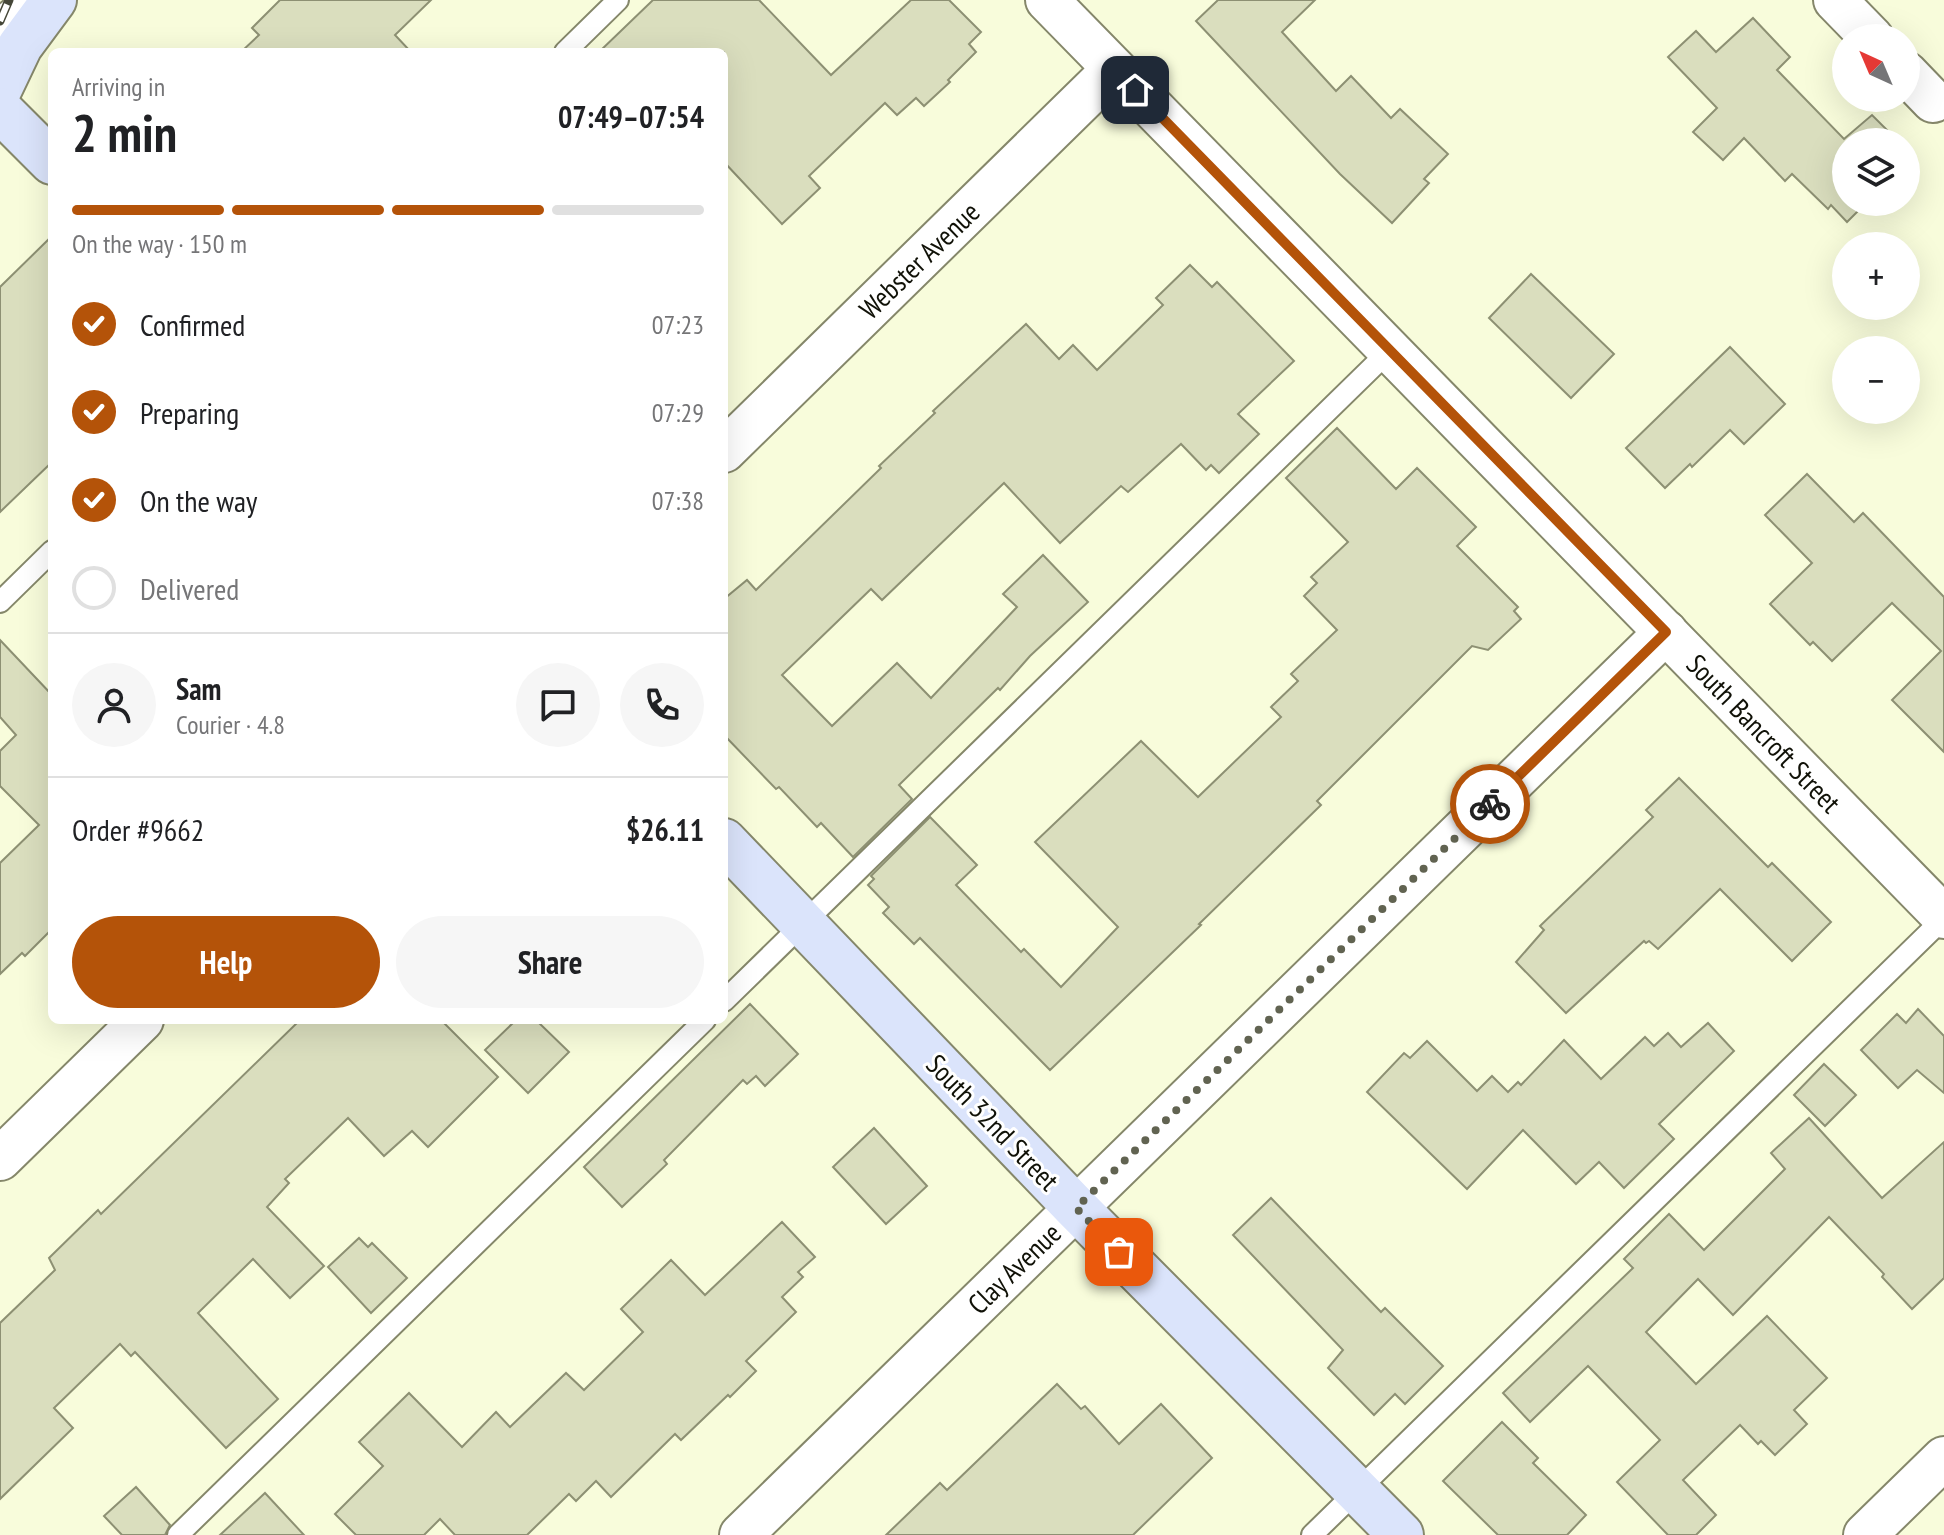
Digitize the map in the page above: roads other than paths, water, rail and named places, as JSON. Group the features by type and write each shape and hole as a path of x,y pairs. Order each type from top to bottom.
{"main road":[{"path":"0,88 20,46 54,0"},
{"path":"0,110 48,158"},
{"name":"South 32nd Street","path":"728,845 1076,1208 1401,1535"}],"street":[{"path":"0,31 40,0"},
{"name":"South Bancroft Street","path":"1047,0 1944,917"},
{"path":"1835,0 1858,24"},
{"name":"Webster Avenue","path":"728,447 1114,69"},
{"name":"Clay Avenue","path":"741,1535 1666,632"},
{"path":"0,1159 138,1024"},
{"path":"1865,1535 1944,1458"}],"lane":[{"path":"569,48 618,0"},
{"path":"728,997 1390,350"},
{"path":"0,602 48,555"},
{"path":"1312,1535 1944,917"},
{"path":"178,1535 701,1024"}],"railway":[{"path":"0,21 9,0"}]}
